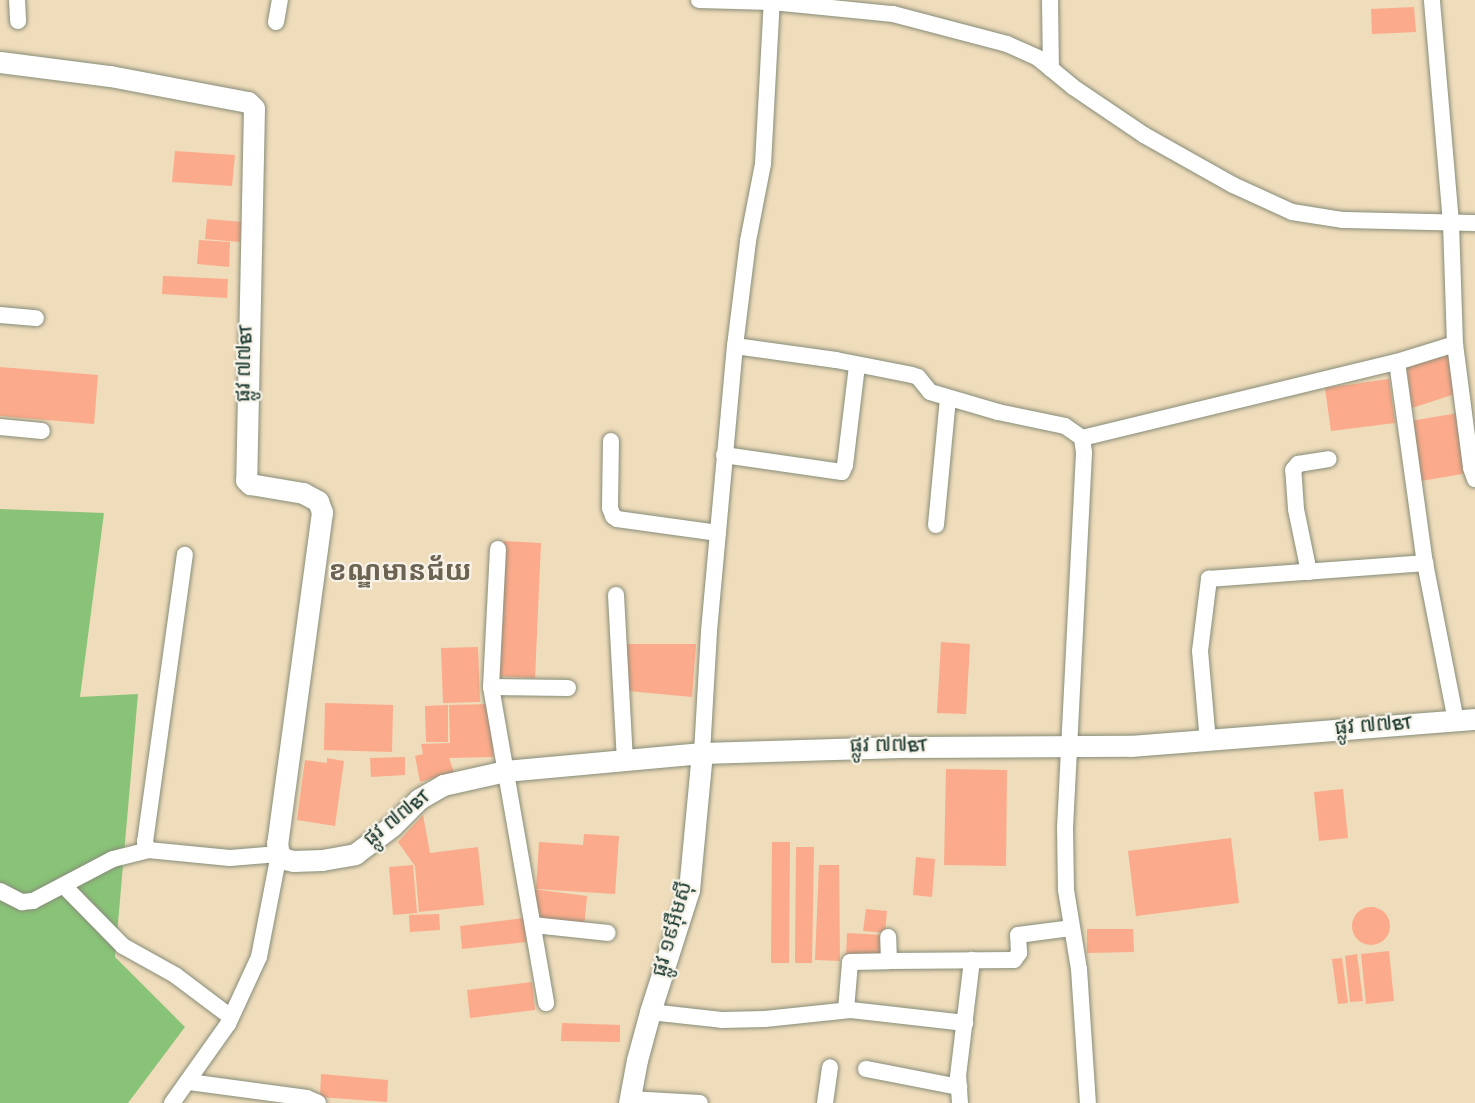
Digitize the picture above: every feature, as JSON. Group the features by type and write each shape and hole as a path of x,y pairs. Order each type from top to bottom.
{"street":[{"path":"17,0 18,21"},
{"path":"276,22 280,0"},
{"path":"699,0 772,1 893,14 1007,44 1038,58 1144,135 1233,185 1292,212 1342,220 1475,224"},
{"path":"1050,0 1051,69"},
{"path":"1432,0 1451,223 1455,344 1471,468 1475,479"},
{"path":"702,753 724,455 735,346 748,241 763,164 772,1"},
{"name":"ផ្លូវ ៧៧BT","path":"0,62 110,76 248,102 254,108 246,480 250,484 303,493 318,501 322,512 277,843 279,854 293,861 322,860 355,854 392,826 419,799 443,785 505,771 702,753 909,747 1069,748 1208,742 1466,720"},
{"path":"0,315 36,318"},
{"path":"735,346 836,360 912,375 918,377 930,392 948,399 1065,426 1082,438 1397,362 1455,344"},
{"path":"1397,362 1425,564 1466,720"},
{"path":"724,455 842,471 845,465 858,366"},
{"path":"936,525 948,399"},
{"path":"0,427 42,431"},
{"path":"1082,438 1083,473 1069,748 1066,890 1079,969 1088,1103"},
{"path":"611,441 610,508 613,516 617,519 718,533"},
{"path":"1309,572 1296,508 1293,470 1298,464 1329,459"},
{"path":"498,549 491,687 546,1003"},
{"path":"148,850 145,842 185,555"},
{"path":"1208,742 1200,651 1209,579 1425,564"},
{"path":"616,595 625,761"},
{"path":"491,687 568,688"},
{"name":"ផ្លូវ ១៩អ៊ឹមស៊ី","path":"629,1101 650,1012 689,890 702,753"},
{"path":"0,891 22,902 33,901 113,859 148,850 230,858 279,854 259,957 231,1017 189,1082 172,1103"},
{"path":"64,886 123,946 175,975 231,1017"},
{"path":"533,925 609,933"},
{"path":"846,1010 850,962 1014,960 1019,953 1018,935 1071,928"},
{"path":"888,937 889,961"},
{"path":"866,1069 959,1095 972,960"},
{"path":"650,1012 722,1020 765,1019 846,1010 920,1016 965,1023"},
{"path":"825,1103 830,1067"},
{"path":"189,1082 307,1098 318,1103"},
{"path":"629,1101 700,1103"}],"green space":[{"path":"0,509 104,513 80,697 138,694 115,957 185,1027 128,1103 0,1103"}],"building":[{"path":"1414,7 1416,32 1372,34 1371,9"},
{"path":"175,151 235,155 232,186 172,182"},
{"path":"207,219 242,222 240,242 205,239"},
{"path":"199,240 230,242 229,267 197,264"},
{"path":"163,276 228,279 227,298 162,294"},
{"path":"1448,356 1455,394 1412,408 1407,370 1410,364"},
{"path":"0,367 98,375 94,424 0,416"},
{"path":"1389,379 1395,423 1331,431 1325,388"},
{"path":"1458,413 1468,473 1421,481 1411,421"},
{"path":"504,541 541,543 535,678 498,676"},
{"path":"941,642 970,644 966,714 937,713"},
{"path":"626,644 696,644 692,697 628,691"},
{"path":"478,647 480,702 443,703 441,648"},
{"path":"325,703 393,705 392,752 324,750"},
{"path":"492,704 493,757 449,758 454,772 420,782 415,756 423,754 421,744 450,743 449,705"},
{"path":"448,705 448,742 426,742 425,706"},
{"path":"405,757 405,775 371,777 370,758"},
{"path":"327,758 344,761 335,826 297,820 305,760 327,763"},
{"path":"946,769 1007,770 1006,866 944,865"},
{"path":"1343,789 1348,838 1319,841 1314,792"},
{"path":"423,815 430,853 478,847 484,905 419,912 415,866 398,842"},
{"path":"584,834 619,836 615,894 536,889 539,842 583,845"},
{"path":"1231,838 1239,903 1136,916 1128,851"},
{"path":"772,842 790,842 789,963 771,963"},
{"path":"796,847 814,847 812,963 795,963"},
{"path":"916,857 935,859 932,897 913,895"},
{"path":"413,865 417,913 393,915 389,867"},
{"path":"819,865 839,865 840,961 815,960"},
{"path":"532,889 587,896 584,928 538,922"},
{"path":"1371,907 1384,913 1390,926 1384,939 1371,945 1358,939 1352,926 1358,913"},
{"path":"866,909 887,911 885,933 863,931"},
{"path":"439,914 440,930 410,932 409,915"},
{"path":"524,918 526,942 462,949 460,926"},
{"path":"1087,929 1133,929 1134,952 1087,953"},
{"path":"847,933 884,935 884,959 846,958"},
{"path":"1389,951 1394,1001 1366,1004 1361,954"},
{"path":"1357,954 1363,1001 1350,1002 1345,956"},
{"path":"1342,958 1348,1003 1338,1004 1332,959"},
{"path":"532,982 535,1010 470,1018 467,990"},
{"path":"562,1023 620,1025 620,1042 561,1041"},
{"path":"321,1074 388,1080 387,1102 320,1097"}],"district":[{"name":"ខណ្ឌមានជ័យ","path":"400,576"}]}
